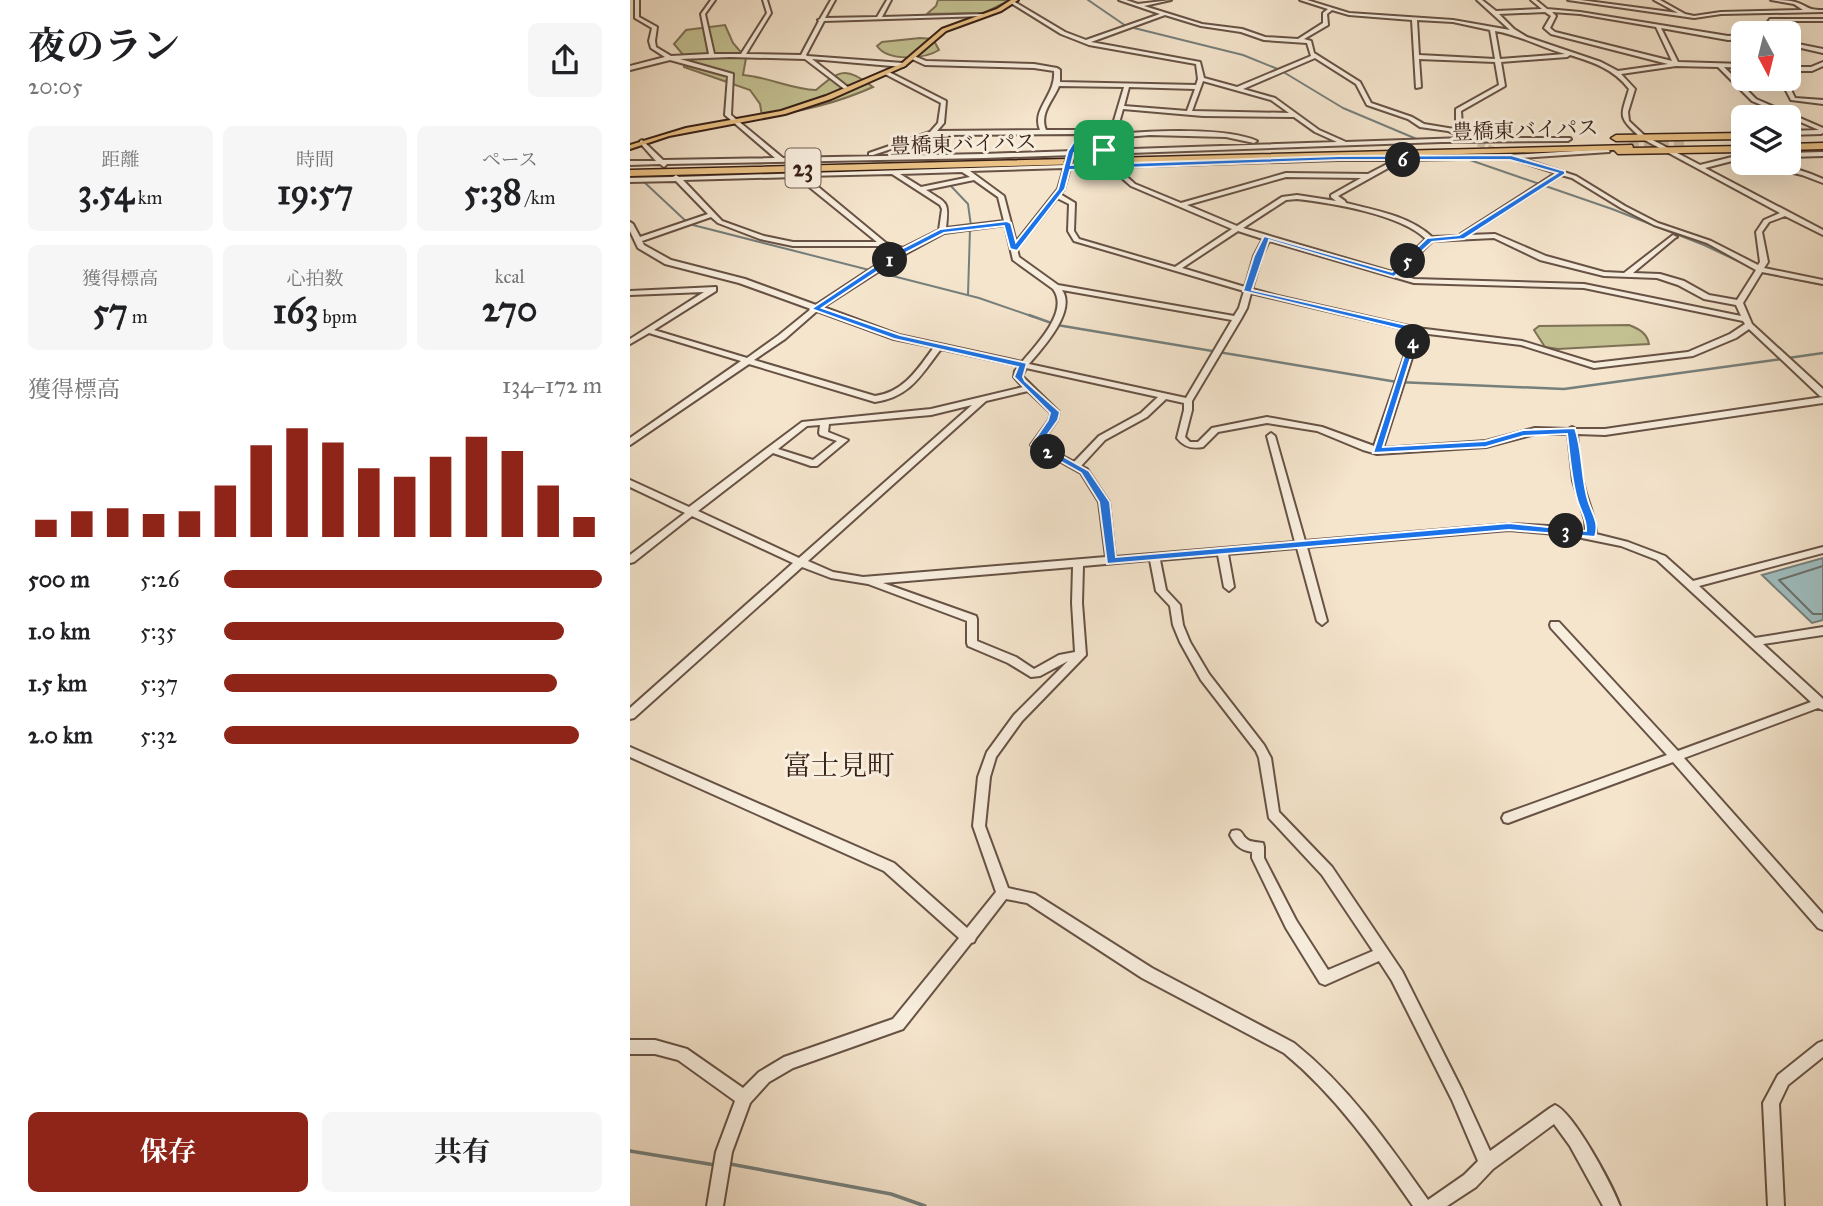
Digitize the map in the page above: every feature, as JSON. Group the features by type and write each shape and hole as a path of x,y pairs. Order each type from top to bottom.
{"highway":[{"path":"1568,139 1703,137 1731,140"},
{"name":"23","path":"1208,158 1385,146 1568,139"},
{"path":"1686,143 1731,141"},
{"path":"1607,151 1669,150 1731,142"},
{"path":"1801,144 1823,145"},
{"name":"豊橋東バイパス","path":"630,173 1628,145 1431,152 1338,154"},
{"name":"23","path":"1431,152 1607,151"}],"main road":[{"path":"630,147 642,142 780,114 847,89 915,58 941,31 1003,9 1014,1"}],"street":[{"path":"637,0 637,18 655,27 654,48 670,58 731,75 728,115 780,159"},
{"path":"712,57 703,14 713,0"},
{"path":"742,56 769,13 765,0"},
{"path":"803,55 833,0"},
{"path":"878,19 890,0"},
{"path":"1121,0 1164,14 1258,37 1309,42 1310,50 1315,56 1358,83 1369,104 1410,118 1422,126 1455,131 1469,138"},
{"path":"1137,6 1169,0"},
{"path":"1301,0 1330,10 1363,16 1453,20 1518,34 1616,73 1632,89 1625,112 1626,121 1643,137 1823,233"},
{"path":"1479,0 1518,34"},
{"path":"1533,0 1554,16 1547,28 1553,33 1676,64"},
{"path":"1570,0 1688,17 1721,13 1823,11"},
{"path":"1656,0 1688,17"},
{"path":"1773,0 1794,1 1807,11"},
{"path":"1014,1 1063,33 1113,50 1195,61 1199,66 1200,79 1189,113"},
{"path":"1300,40 1326,24 1325,13 1330,10"},
{"path":"1495,13 1546,10 1731,38"},
{"path":"1616,19 1625,10"},
{"path":"1086,41 1164,14"},
{"path":"820,20 984,15"},
{"path":"1414,19 1418,87"},
{"path":"1771,21 1823,20"},
{"path":"1658,27 1676,64"},
{"path":"1455,131 1459,126 1458,110 1502,86 1500,61 1492,29"},
{"path":"1801,46 1823,51"},
{"path":"1417,57 1500,61 1570,54"},
{"path":"630,68 670,58 803,55 903,65"},
{"path":"803,55 847,89"},
{"path":"1238,89 1315,56"},
{"path":"915,58 933,64 1048,67 1057,71 1058,84 1046,101 1040,121 1044,132"},
{"path":"1616,73 1676,64 1731,66"},
{"path":"1801,69 1812,69 1823,64"},
{"path":"1719,65 1755,100 1823,131"},
{"path":"887,72 944,102 941,122 932,133"},
{"path":"1200,79 1273,99 1317,131 1347,143"},
{"path":"1058,84 1198,87"},
{"path":"1112,136 1127,85"},
{"path":"1789,91 1793,99 1823,102"},
{"path":"1121,107 1189,113 1295,115"},
{"path":"1801,139 1823,131"},
{"path":"1044,132 1078,137 1098,143 1104,150"},
{"path":"870,159 932,133 1044,132 1112,136 1150,133 1226,135 1254,141"},
{"path":"964,133 965,156"},
{"path":"1014,249 1061,189 1078,137"},
{"path":"630,163 870,159 1347,143 1568,139"},
{"path":"642,142 663,164"},
{"path":"630,180 1307,160 1511,158 1607,151"},
{"path":"1501,154 1562,172 1656,224 1709,242 1759,271 1823,282"},
{"path":"1352,206 1333,196 1399,158"},
{"path":"1307,160 1357,175"},
{"path":"1700,167 1731,160"},
{"path":"1111,166 1133,185 1237,229 1394,275 1426,282 1601,288 1747,322"},
{"path":"964,170 1001,196 1019,261 1056,287 1063,299 1045,341 1023,365 1018,377 1055,412 1053,420 1035,445 1084,471 1104,502 1111,561"},
{"path":"892,171 922,189 945,209 942,231"},
{"path":"1461,237 1562,172"},
{"path":"1801,172 1823,181"},
{"path":"799,175 884,244"},
{"path":"1180,205 1278,176 1366,176"},
{"path":"676,177 726,225 779,243 884,244 904,251"},
{"path":"922,189 974,178"},
{"path":"1056,195 1072,203 1071,231 1076,240 1247,291 1417,330 1522,343 1594,366 1690,354 1733,336 1747,322"},
{"path":"1175,270 1290,196 1311,197 1352,206 1418,228 1427,234 1430,240"},
{"path":"1739,303 1764,262 1759,232 1766,221 1786,212"},
{"path":"637,240 714,214"},
{"path":"1800,220 1823,224"},
{"path":"630,442 782,337 815,309 904,251 942,231 1007,223"},
{"path":"630,224 641,246 668,262 742,281 897,337 1188,401"},
{"path":"1394,275 1430,240 1495,236 1543,258 1595,272 1665,278 1707,297 1739,303"},
{"path":"1267,237 1237,319 1188,401 1188,412 1180,432 1181,438 1187,444 1200,444 1215,430 1267,420 1319,429 1377,451 1486,444 1523,433 1572,430 1605,432 1823,400"},
{"path":"1626,275 1673,237"},
{"path":"1056,287 1237,319"},
{"path":"630,293 713,289 630,342"},
{"path":"1739,303 1747,322 1823,394"},
{"path":"1377,451 1417,330"},
{"path":"649,331 863,397 887,398 909,385 937,346"},
{"path":"630,560 805,424 931,412 1028,388"},
{"path":"1076,465 1102,438 1144,415 1164,396"},
{"path":"630,715 984,398"},
{"path":"773,450 814,464 844,440 823,433 825,423"},
{"path":"1572,430 1583,503 1592,523 1591,535"},
{"path":"1271,436 1322,621"},
{"path":"630,483 831,575 863,581 972,619 972,643 1012,660 1031,673 1036,673 1063,658 1081,655"},
{"path":"863,581 1509,527 1591,535 1634,546 1661,558 1821,705 1508,818"},
{"path":"1691,584 1823,550"},
{"path":"1222,551 1229,587"},
{"path":"1154,557 1161,591 1175,605 1178,625 1185,642 1205,677 1265,758 1273,814 1327,871 1381,954 1409,1000 1457,1095 1487,1163"},
{"path":"1003,893 979,827 988,766 1002,738 1018,718 1081,655 1077,603 1078,564"},
{"path":"1555,625 1823,924"},
{"path":"1754,642 1823,631"},
{"path":"630,752 889,867 970,938"},
{"path":"1236,835 1244,845 1258,846 1258,858 1291,924 1325,978 1381,954"},
{"path":"715,1206 724,1152 744,1098 764,1077 789,1062 898,1024 970,938 1003,893"},
{"path":"1003,893 1030,898 1147,973 1289,1048 1306,1061 1369,1131 1423,1206"},
{"path":"630,1047 655,1047 682,1054 744,1098"},
{"path":"1776,1206 1771,1103 1783,1080 1823,1048"},
{"path":"1433,1206 1470,1181 1487,1163 1555,1112 1576,1140 1612,1206"}],"shaded area":[{"path":"938,0 1010,0 984,13 927,14 936,6"},
{"path":"725,25 733,43 746,58 743,75 816,90 831,78 849,73 873,87 819,106 762,116 760,104 750,90 684,67 685,57 674,44 686,30"},
{"path":"933,39 939,50 916,57 898,57 889,55 877,46 882,42"},
{"path":"1629,325 1642,332 1649,344 1558,349 1545,347 1534,330 1539,326"}],"water":[{"path":"1823,558 1823,620 1812,623 1762,575"}],"waterway":[{"path":"1088,0 1126,26 1243,55 1280,70 1343,108 1419,140"},
{"path":"932,135 938,153"},
{"path":"1467,159 1612,209 1704,245 1763,273 1823,285"},
{"path":"643,181 689,224 979,298 1034,317"},
{"path":"949,184 968,204 971,226"},
{"path":"968,295 970,229"},
{"path":"1029,315 1057,325 1397,382 1564,389 1781,359"},
{"path":"1788,358 1823,353"},
{"path":"630,1151 715,1165"},
{"path":"730,1164 891,1194 925,1206"}],"tunnel":[{"path":"1472,140 1469,138 1501,154"},
{"path":"1394,144 1398,156"},
{"path":"1629,147 1688,145"},
{"path":"873,160 889,169"}],"district":[{"name":"富士見町","path":"839,765"}],"route":[{"path":"1104,150 1071,151 1061,189 1014,249 1007,223 942,231 904,251 815,309 897,337 1023,365 1018,377 1053,407 1055,412 1053,420 1035,445 1084,471 1104,502 1111,561 1509,527 1591,535 1592,523 1583,503 1574,460 1572,430 1535,431 1486,444 1377,451 1417,330 1247,291 1267,237 1394,275 1430,240 1461,237 1562,172 1511,158 1339,158 1067,168 1071,151 1078,137 1098,143 1104,150"}]}
